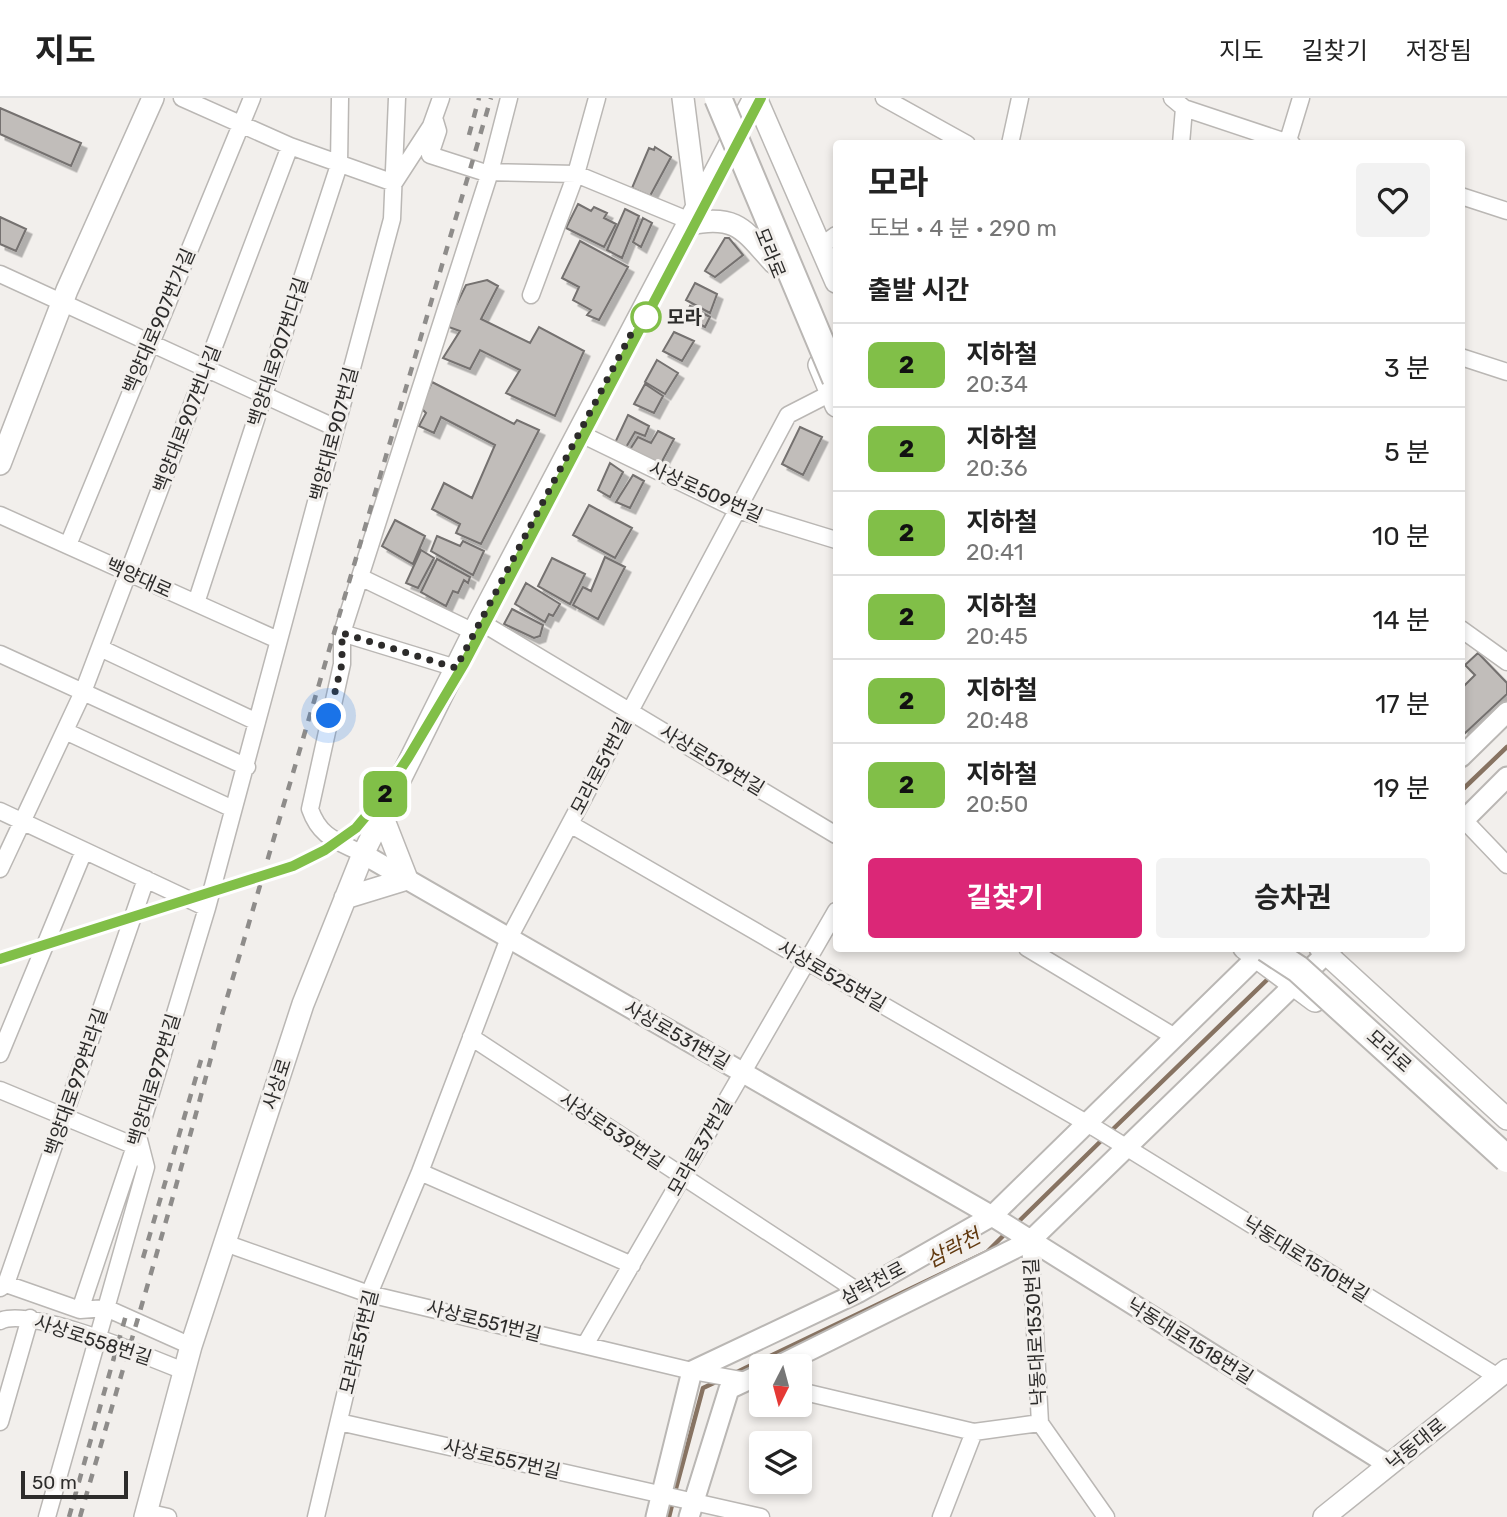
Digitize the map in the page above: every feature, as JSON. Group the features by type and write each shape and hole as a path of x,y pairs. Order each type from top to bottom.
{"highway":[{"name":"모라로","path":"718,98 833,388"},
{"name":"모라로","path":"738,98 833,325"},
{"name":"모라로","path":"1301,952 1507,1133"},
{"name":"모라로","path":"1269,961 1298,970 1507,1159"}],"main road":[{"path":"0,464 63,301 153,98"},
{"path":"682,98 692,218 715,218 742,228 774,263"},
{"name":"모라로","path":"707,98 774,263 833,389"},
{"path":"755,98 829,240 833,264"},
{"name":"사상로","path":"145,1514 191,1346 303,1004 363,854 477,626 755,98"},
{"path":"345,898 407,879 382,816"},
{"name":"모라로","path":"1328,952 1507,1119"},
{"name":"모라로","path":"1269,961 1507,1171"},
{"name":"낙동대로","path":"1324,1517 1502,1373"}],"street":[{"path":"182,98 290,146 394,183 433,118 441,98"},
{"name":"백양대로907번가길","path":"68,545 252,98"},
{"name":"백양대로907번다길","path":"196,603 339,165 340,98"},
{"name":"백양대로907번길","path":"247,767 278,640 392,219 397,98"},
{"path":"363,854 326,835 316,825 310,809 342,664 342,633 490,172 509,98"},
{"path":"531,295 576,174 597,98"},
{"path":"884,98 960,140"},
{"path":"1011,140 1020,98"},
{"path":"1290,140 1301,98"},
{"path":"1181,140 1178,103 1281,140"},
{"path":"433,118 438,131 430,155 490,172 576,174 692,218"},
{"name":"백양대로907번나길","path":"0,869 83,692 290,146"},
{"path":"1465,198 1507,211"},
{"path":"0,274 336,428"},
{"path":"1465,358 1507,372"},
{"name":"모라로51번길","path":"316,1517 369,1294 420,1172 509,938 788,415 833,394"},
{"name":"사상로509번길","path":"579,433 738,510 833,539"},
{"name":"백양대로","path":"0,515 278,640"},
{"path":"360,577 477,626"},
{"name":"사상로519번길","path":"477,626 630,711 833,833"},
{"path":"1465,632 1507,662"},
{"path":"342,633 456,668"},
{"path":"100,648 257,722"},
{"path":"0,654 247,767"},
{"path":"1465,753 1507,712"},
{"path":"65,732 233,809"},
{"name":"백양대로979번길","path":"80,1310 136,1141 247,767"},
{"path":"1465,820 1507,777"},
{"path":"0,811 206,908"},
{"name":"사상로525번길","path":"570,824 1121,1144"},
{"path":"1465,824 1507,865"},
{"path":"0,1054 84,851"},
{"name":"사상로531번길","path":"363,854 1011,1228"},
{"name":"백양대로979번라길","path":"3,1286 146,879"},
{"name":"모라로37번길","path":"585,1345 833,916"},
{"path":"1034,952 1175,1037"},
{"name":"삼락천로","path":"692,1371 859,1292 1011,1228 1091,1126 1175,1037 1269,961 1316,952"},
{"name":"삼락천로","path":"798,1354 1011,1228 1121,1144 1269,961"},
{"name":"사상로539번길","path":"471,1037 859,1292"},
{"path":"0,1090 64,1117 136,1141 146,1167 47,1517"},
{"name":"낙동대로1510번길","path":"1121,1144 1502,1373"},
{"path":"420,1172 632,1265"},
{"name":"낙동대로1530번길","path":"1011,1228 1041,1423 1106,1517"},
{"name":"낙동대로1518번길","path":"1011,1228 1389,1465"},
{"name":"사상로551번길","path":"225,1243 369,1294 692,1371 749,1378"},
{"path":"3,1286 80,1310 106,1308 191,1346"},
{"path":"0,1422 30,1318"},
{"name":"사상로558번길","path":"0,1321 30,1318 97,1338 184,1371"},
{"path":"656,1517 692,1371"},
{"path":"688,1507 729,1389 749,1381"},
{"name":"낙동대로1530번길","path":"812,1394 974,1432 1041,1423"},
{"name":"사상로557번길","path":"339,1422 663,1495 688,1507 761,1517"},
{"path":"942,1517 974,1432"},
{"path":"145,1514 168,1517"}],"building":[{"path":"0,108 81,143 71,166 0,134"},
{"path":"655,147 671,157 650,196 632,188 649,148 654,150"},
{"path":"578,204 591,211 594,207 607,213 604,218 616,224 604,247 566,228"},
{"path":"625,209 639,216 622,258 607,250"},
{"path":"0,217 26,229 16,251 0,244"},
{"path":"643,218 652,223 641,247 633,242"},
{"path":"725,238 729,238 743,255 715,277 705,271"},
{"path":"580,241 628,267 599,320 587,315 591,310 573,300 579,287 562,278"},
{"path":"487,280 498,286 481,319 530,343 539,327 584,351 555,416 506,393 520,370 480,350 470,369 443,358 460,331 446,326 466,285"},
{"path":"695,283 717,294 710,313 686,300"},
{"path":"690,306 710,317 705,327 685,316"},
{"path":"674,332 694,341 682,361 663,351"},
{"path":"657,360 678,373 665,394 645,382"},
{"path":"432,382 514,424 517,420 539,430 481,544 456,533 460,524 432,509 444,483 472,498 495,445 441,417 434,433 419,426 426,413 421,408"},
{"path":"645,384 663,396 654,413 634,404"},
{"path":"628,415 649,426 645,436 635,432 625,449 614,445"},
{"path":"800,427 822,437 803,475 782,464"},
{"path":"658,431 674,439 659,467 629,451 638,437 651,443"},
{"path":"610,463 623,472 610,497 598,490"},
{"path":"633,475 644,481 630,508 616,502"},
{"path":"589,505 632,528 615,558 573,535"},
{"path":"395,520 425,536 413,564 382,546"},
{"path":"437,536 460,546 463,541 484,551 473,575 431,551"},
{"path":"421,550 434,558 418,588 406,583"},
{"path":"605,557 625,567 598,619 573,605 583,587 591,591"},
{"path":"552,558 585,574 570,604 538,586"},
{"path":"437,559 470,577 468,583 464,580 458,593 453,591 446,606 421,592"},
{"path":"526,583 560,604 553,616 549,614 545,622 515,604"},
{"path":"512,609 543,625 540,636 534,638 504,624"},
{"path":"1478,653 1507,683 1507,694 1465,733 1465,685 1475,675 1465,665"}],"waterway":[{"name":"삼락천","path":"1465,787 1507,747"},
{"name":"삼락천","path":"1110,1132 1270,977"},
{"name":"삼락천","path":"1015,1225 1104,1138"},
{"name":"삼락천","path":"735,1373 987,1252 1006,1233"},
{"name":"삼락천","path":"675,1492 703,1388 718,1381"},
{"name":"삼락천","path":"669,1517 673,1501"}],"railway":[{"path":"469,135 479,98"},
{"path":"80,1517 171,1204 222,1015 491,98"},
{"path":"143,1258 201,1060"},
{"path":"69,1517 126,1315"}],"metro line":[{"name":"2","path":"0,959 293,866 325,850 356,828 382,797 408,758 464,664 761,98"}],"place":[{"name":"모라","path":"646,317"}],"route":[{"path":"329,716 342,664 342,633 456,668 640,317 646,317"}]}
